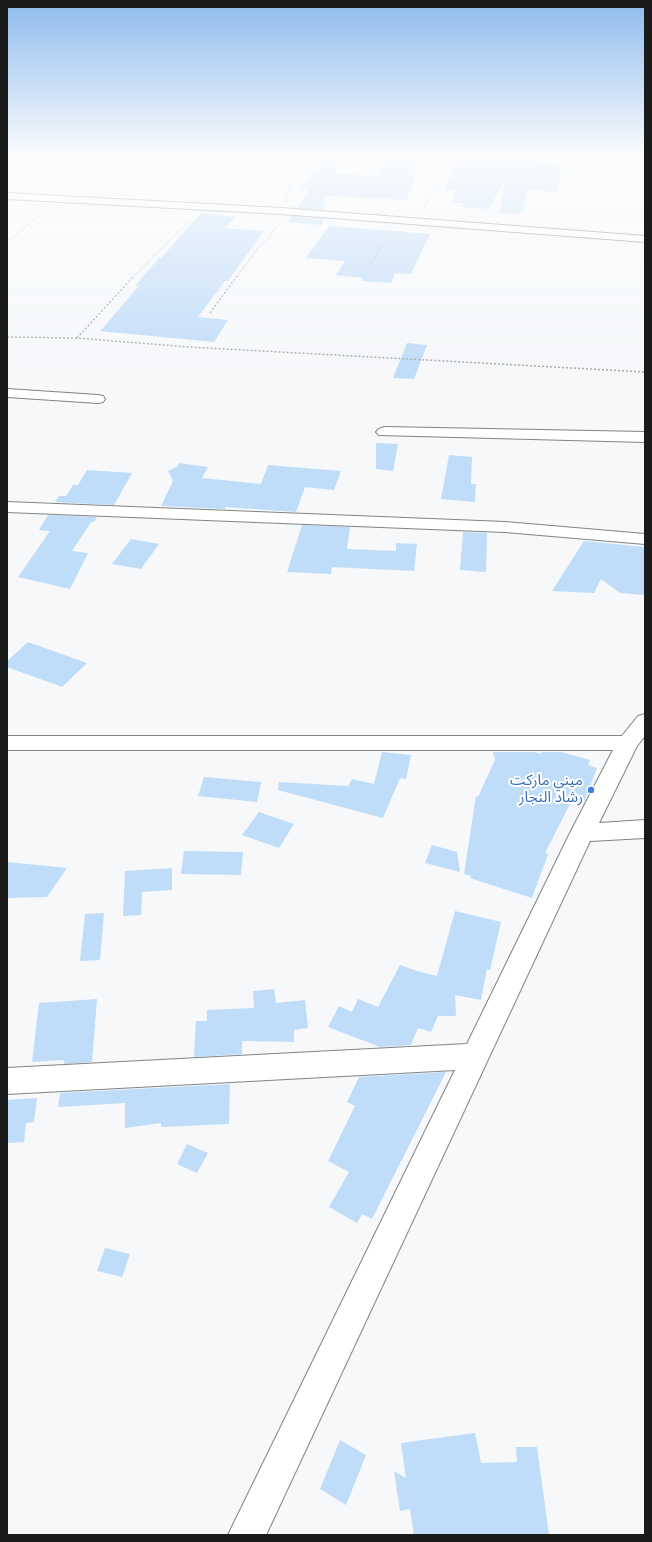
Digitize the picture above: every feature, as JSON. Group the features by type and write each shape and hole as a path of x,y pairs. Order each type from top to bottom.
{"street":[{"path":"521,228 643,235"},
{"path":"7,393 98,399"},
{"path":"384,432 645,437"},
{"path":"7,507 505,527 645,539"},
{"path":"247,1535 582,833 628,743 645,721"},
{"path":"7,742 628,743"},
{"path":"582,833 645,829"},
{"path":"7,1081 476,1056"}],"path":[{"path":"7,242 24,228"},
{"path":"77,338 154,254 181,228"},
{"path":"210,313 259,246 275,228"},
{"path":"371,263 395,228"},
{"path":"7,338 77,338 197,347 645,372"}],"building":[{"path":"188,228 225,228 264,231 228,281 225,281 198,317 228,320 214,342 100,331 139,286 135,286 159,258 161,258"},
{"path":"328,228 354,228 430,234 411,274 395,273 391,283 361,281 363,278 336,275 345,261 306,258"},
{"path":"407,343 427,345 414,379 393,378"},
{"path":"376,443 398,444 393,471 376,469"},
{"path":"449,455 472,457 471,484 476,484 475,502 441,499"},
{"path":"179,463 208,467 202,478 261,484 268,465 341,471 334,490 305,487 296,512 225,507 225,509 161,506 173,481 168,471 177,467"},
{"path":"87,470 132,473 114,505 55,502 59,496 66,496 73,485 78,485"},
{"path":"48,515 97,517 94,522 91,522 72,551 88,553 70,589 18,577 50,531 39,530"},
{"path":"302,525 350,527 347,549 396,551 396,543 417,544 414,571 332,567 331,574 287,572"},
{"path":"463,532 487,533 486,572 460,570"},
{"path":"131,539 159,544 141,569 112,564"},
{"path":"584,541 645,547 645,595 620,593 601,579 594,593 552,591"},
{"path":"28,642 87,663 62,687 7,667 7,661"},
{"path":"382,752 411,755 406,779 400,778 383,818 278,790 279,782 348,786 352,779 374,784"},
{"path":"493,752 534,752 542,754 542,752 561,752 590,760 588,765 597,768 583,805 571,802 545,853 548,854 532,898 470,878 471,876 464,874 476,796 478,797 495,760"},
{"path":"204,777 261,782 257,802 198,796"},
{"path":"259,812 294,824 279,848 242,835"},
{"path":"432,845 457,852 460,872 425,863"},
{"path":"184,851 243,852 241,875 181,874"},
{"path":"7,862 67,868 47,897 7,898"},
{"path":"172,868 172,890 142,892 141,915 123,916 125,871"},
{"path":"455,911 501,922 490,970 487,969 481,1000 455,995 456,1016 438,1016 431,1032 418,1028 411,1045 380,1047 328,1027 339,1006 352,1012 358,999 378,1007 400,965 437,976"},
{"path":"104,913 100,960 80,961 85,914"},
{"path":"274,989 276,1003 305,1000 308,1028 294,1030 294,1042 242,1041 242,1054 194,1057 196,1021 207,1021 207,1010 254,1008 253,991"},
{"path":"97,999 92,1062 64,1064 64,1060 32,1062 39,1003"},
{"path":"446,1072 372,1219 362,1214 357,1223 329,1207 349,1172 328,1161 355,1106 347,1102 359,1077"},
{"path":"230,1084 229,1124 161,1127 161,1123 125,1128 125,1103 58,1107 60,1093"},
{"path":"37,1098 34,1122 26,1123 24,1142 7,1143 7,1100"},
{"path":"187,1144 208,1153 197,1173 177,1164"},
{"path":"105,1248 130,1254 122,1277 97,1271"},
{"path":"475,1433 481,1463 517,1462 516,1447 537,1447 549,1535 414,1535 410,1509 400,1511 394,1471 406,1478 401,1443"},
{"path":"340,1440 366,1455 346,1505 320,1489"}],"place":[{"name":"ميني ماركت رشاد النجار","path":"591,790"}]}
